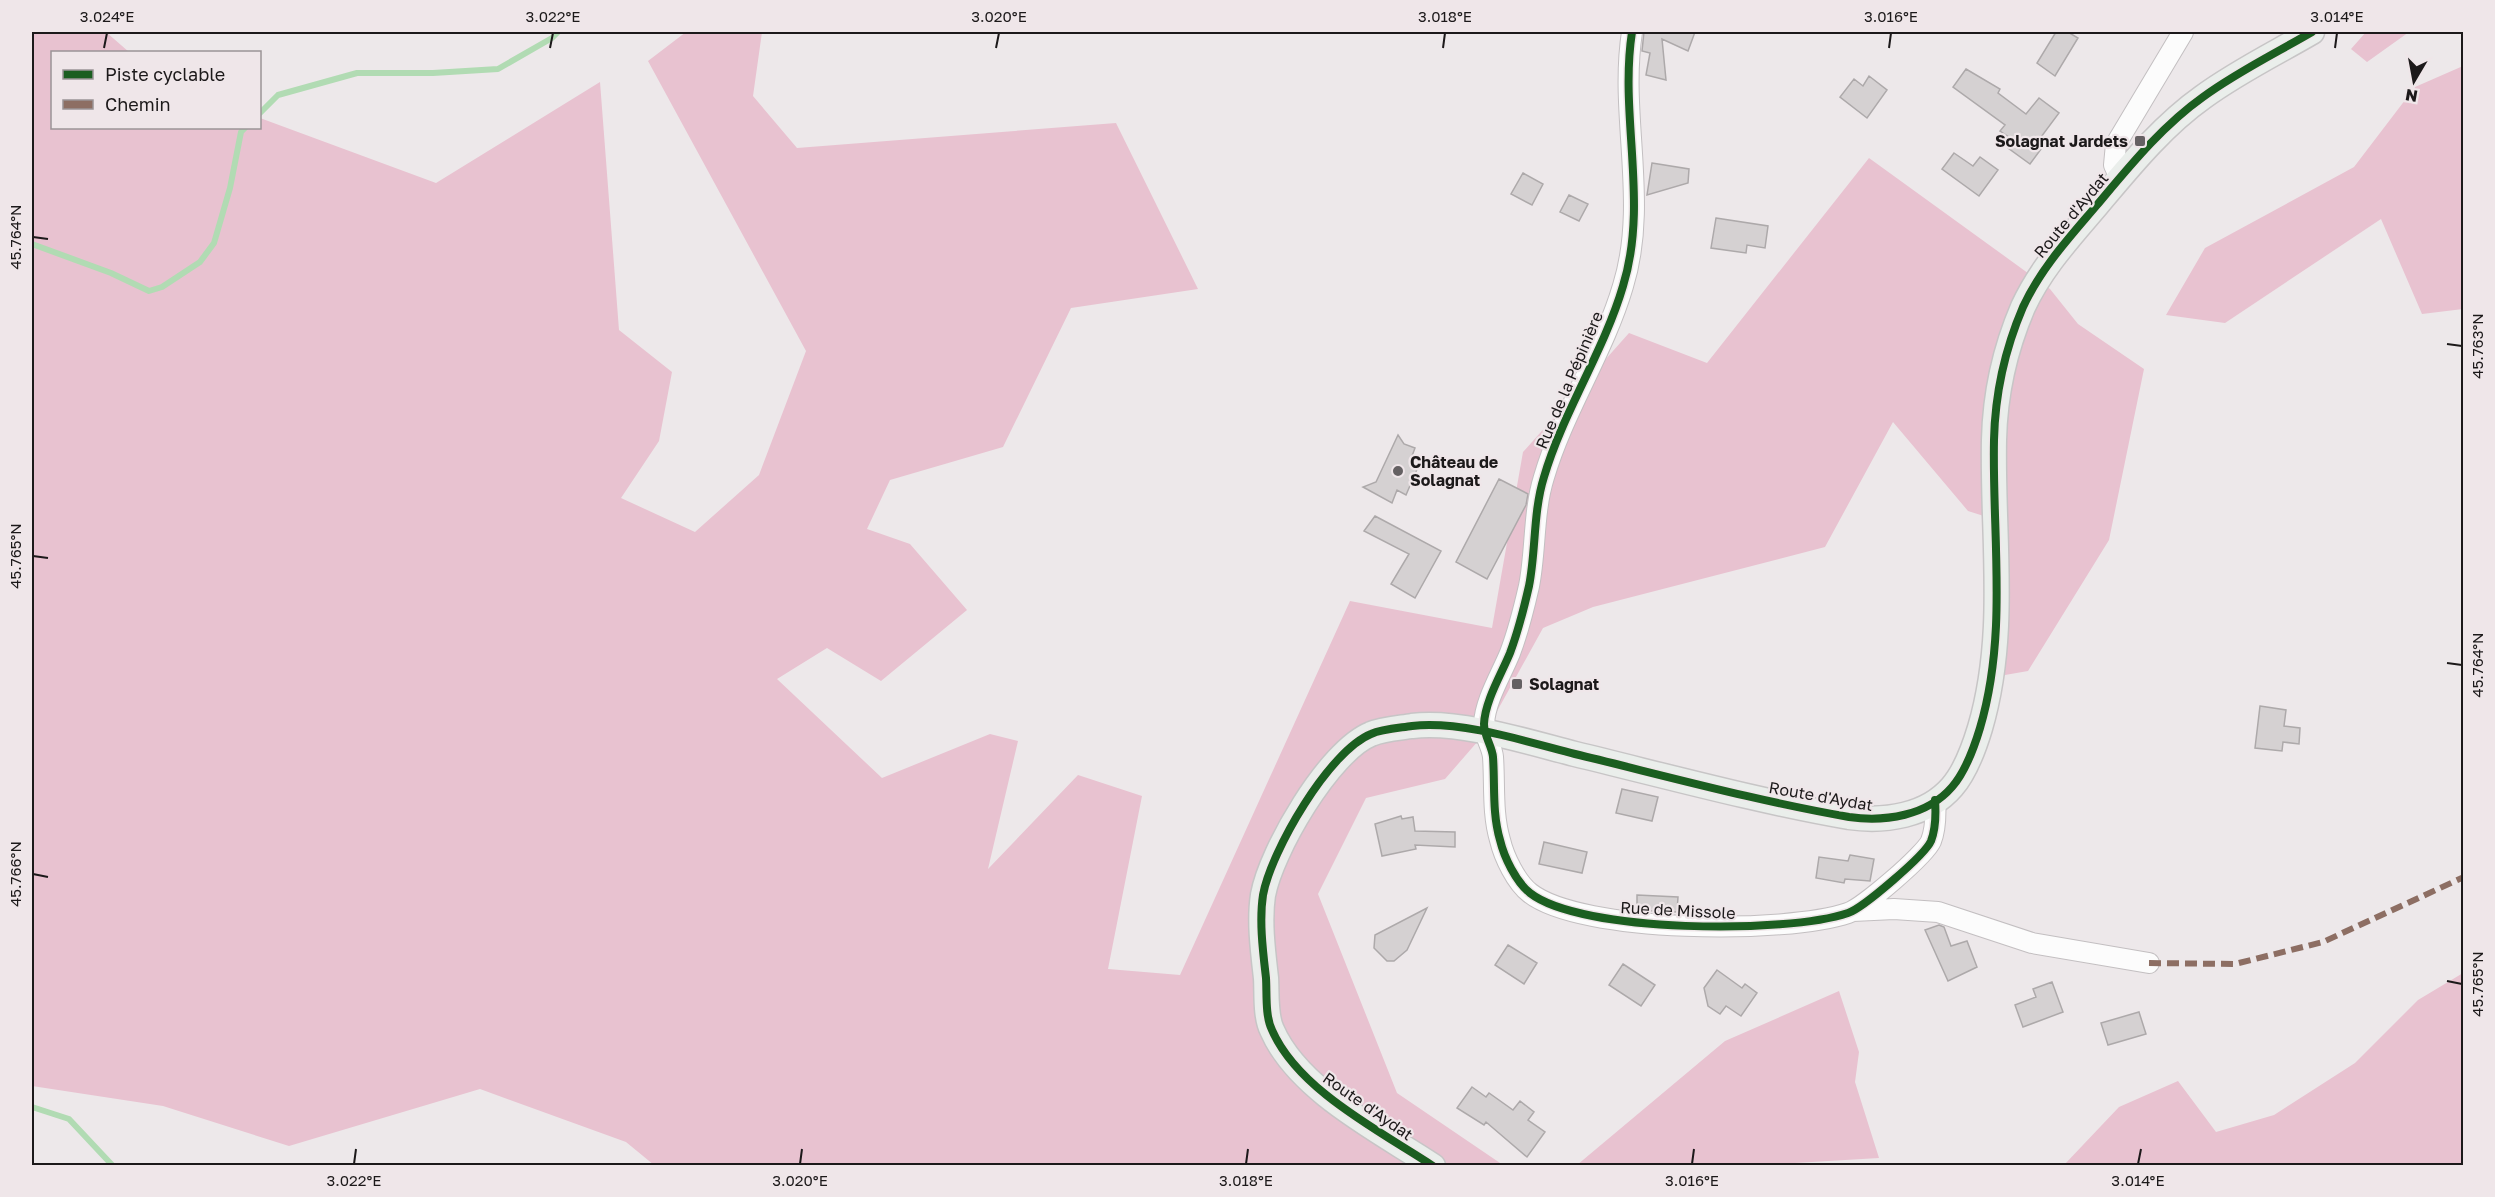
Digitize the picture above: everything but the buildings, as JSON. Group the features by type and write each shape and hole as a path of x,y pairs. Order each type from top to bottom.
{"main road":[{"name":"Route d'Aydat","path":"1433,1166 1313,1084 1290,1058 1271,1028 1264,958 1263,897 1271,863 1288,830 1350,747 1371,734 1414,726 1485,732 1762,800 1867,819 1898,817 1912,813 1952,788 1975,746 1996,652 1998,570 1994,441 1997,398 2006,355 2023,308 2043,268 2120,178 2173,123 2203,97 2312,32"}],"street":[{"name":"Rue de la Pépinière","path":"1485,732 1484,722 1512,647 1529,585 1543,478 1624,285 1634,220 1634,173 1626,86 1632,32"},
{"path":"2120,178 2114,165 2116,144 2183,32"},
{"name":"Rue de Missole","path":"1485,732 1493,755 1492,775 1500,840 1515,873 1528,892 1552,906 1610,920 1751,927 1796,924 1853,912 1927,848 1936,820 1935,800"},
{"path":"1853,912 1894,909 1938,912 2032,943 2149,963"}],"shaded area":[{"path":"32,32 106,32 128,51 51,51 51,129 261,129 261,118 436,183 600,82 619,330 672,372 659,441 621,498 695,532 759,475 806,351 648,61 686,32 762,32 753,96 797,148 1116,123 1198,289 1071,308 1003,447 890,480 867,529 910,544 967,610 881,681 827,648 777,679 882,778 990,734 1018,741 988,869 1078,775 1142,796 1108,969 1180,975 1350,601 1492,628 1523,452 1629,333 1707,363 1869,158 2050,289 2078,324 2144,369 2109,540 2028,671 2005,675 2006,523 1968,511 1893,422 1825,547 1593,607 1543,628 1485,733 1445,779 1366,798 1318,894 1397,1093 1503,1165 654,1165 626,1142 480,1089 289,1146 163,1106 32,1086"},
{"path":"2366,32 2409,32 2367,62 2351,49"},
{"path":"2463,66 2463,309 2422,314 2381,219 2225,323 2166,315 2205,248 2354,167 2415,87"},
{"path":"2463,973 2463,1165 2064,1165 2119,1107 2178,1081 2216,1132 2274,1115 2355,1063 2418,1000"},
{"path":"1839,991 1859,1052 1855,1082 1879,1158 1746,1166 1577,1165 1725,1041"}],"waterway":[{"path":"261,112 278,95 357,73 433,73 498,69 552,38 558,32"},
{"path":"32,244 111,273 149,291 162,287 200,262 214,243 230,188 241,132 244,129"},
{"path":"32,1107 69,1119 113,1166"}],"marked path":[{"path":"2149,963 2235,964 2323,942 2464,877"}],"cycle path":[{"path":"1632,32 1629,95 1634,223 1630,254 1615,310 1562,429 1544,477 1540,490 1531,573 1525,603 1513,645 1490,697 1485,715 1484,728 1493,757 1496,819 1504,854 1515,876 1530,893 1556,906 1593,916 1685,926 1780,924 1819,920 1856,909 1918,857 1933,836 1935,800"},
{"path":"1433,1166 1342,1107 1320,1090 1284,1052 1270,1024 1267,1011 1262,936 1263,895 1277,854 1304,804 1320,781 1355,744 1371,734 1391,729 1431,725 1494,733 1746,796 1849,817 1877,818 1905,815 1918,811 1942,797 1957,781 1969,759 1989,692 1994,657 1997,585 1995,423 2006,356 2023,307 2038,279 2066,241 2160,134 2188,108 2229,79 2312,32"}],"place":[{"name":"Solagnat Jardets","path":"2140,141"},
{"name":"Château de Solagnat","path":"1398,471"},
{"name":"Solagnat","path":"1517,684"}]}
